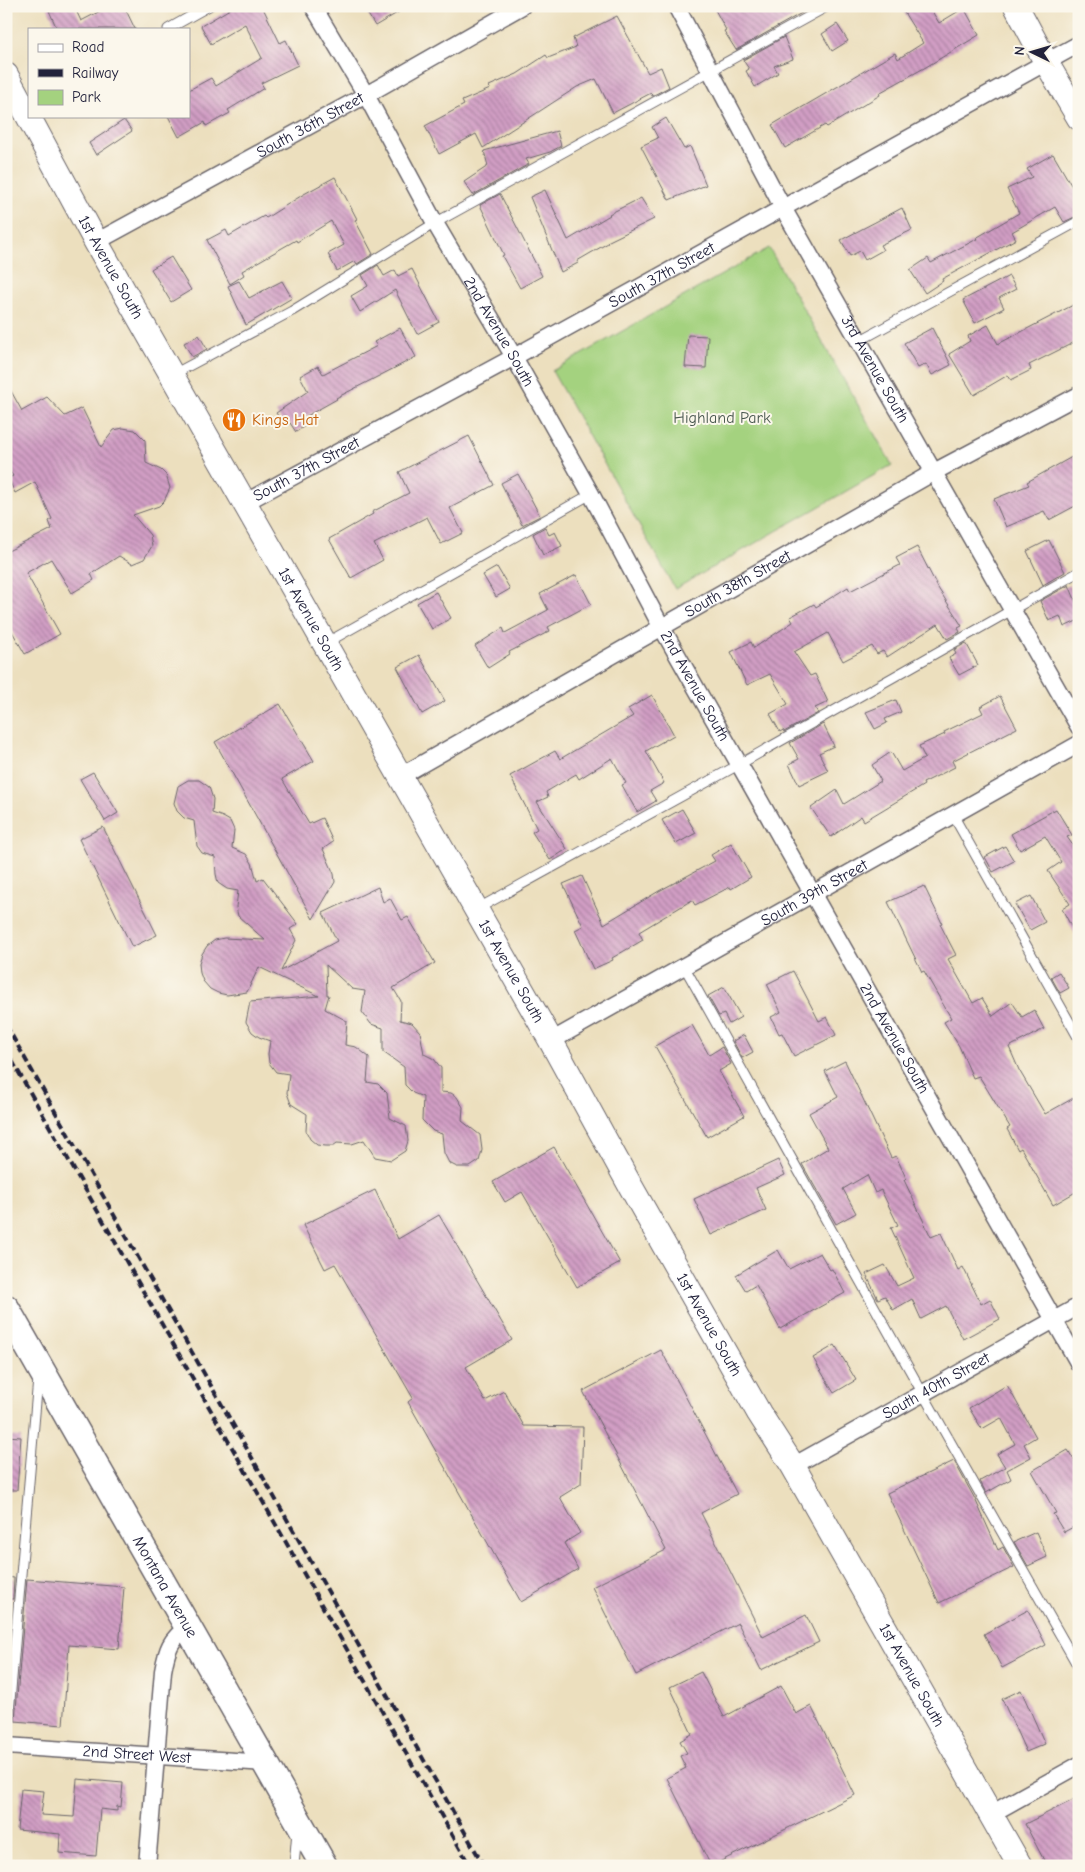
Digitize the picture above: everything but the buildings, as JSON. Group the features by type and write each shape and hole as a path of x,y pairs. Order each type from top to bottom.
{"main road":[{"name":"Montana Avenue","path":"6,1308 189,1626 324,1866"}],"street":[{"name":"2nd Avenue South","path":"313,6 366,95 435,223 514,357 591,494 662,628 1079,1364"},
{"name":"South 36th Street","path":"96,242 366,95 522,6"},
{"name":"3rd Avenue South","path":"676,6 783,208 1079,728"},
{"path":"1016,6 1079,118"},
{"name":"South 37th Street","path":"244,503 514,357 1079,44"},
{"name":"1st Avenue South","path":"6,75 26,107"},
{"name":"1st Avenue South","path":"32,118 96,242 551,1041 759,1413 793,1466 1020,1866"},
{"name":"South 38th Street","path":"399,777 934,472 1079,395"},
{"name":"South 39th Street","path":"551,1041 1079,744"},
{"name":"South 40th Street","path":"793,1466 922,1392 1079,1306"},
{"path":"147,1866 163,1671 166,1654 172,1640 189,1626"},
{"name":"2nd Street West","path":"6,1746 267,1763"},
{"path":"991,1814 1079,1766"}],"lane":[{"path":"170,28 209,6"},
{"path":"172,375 292,311 435,223 828,6"},
{"path":"859,341 1079,221"},
{"path":"324,644 591,494"},
{"path":"476,910 740,764 1079,572"},
{"path":"953,815 1079,1039"},
{"path":"684,966 1079,1668"},
{"path":"6,1746 39,1365"},
{"path":"294,1866 298,1819"}],"green space":[{"name":"Highland Park","path":"769,248 892,465 675,589 552,371"}],"railway":[{"path":"6,1025 484,1866"},
{"path":"6,1050 470,1866"}],"place":[{"name":"Kings Hat","path":"234,420"}]}
